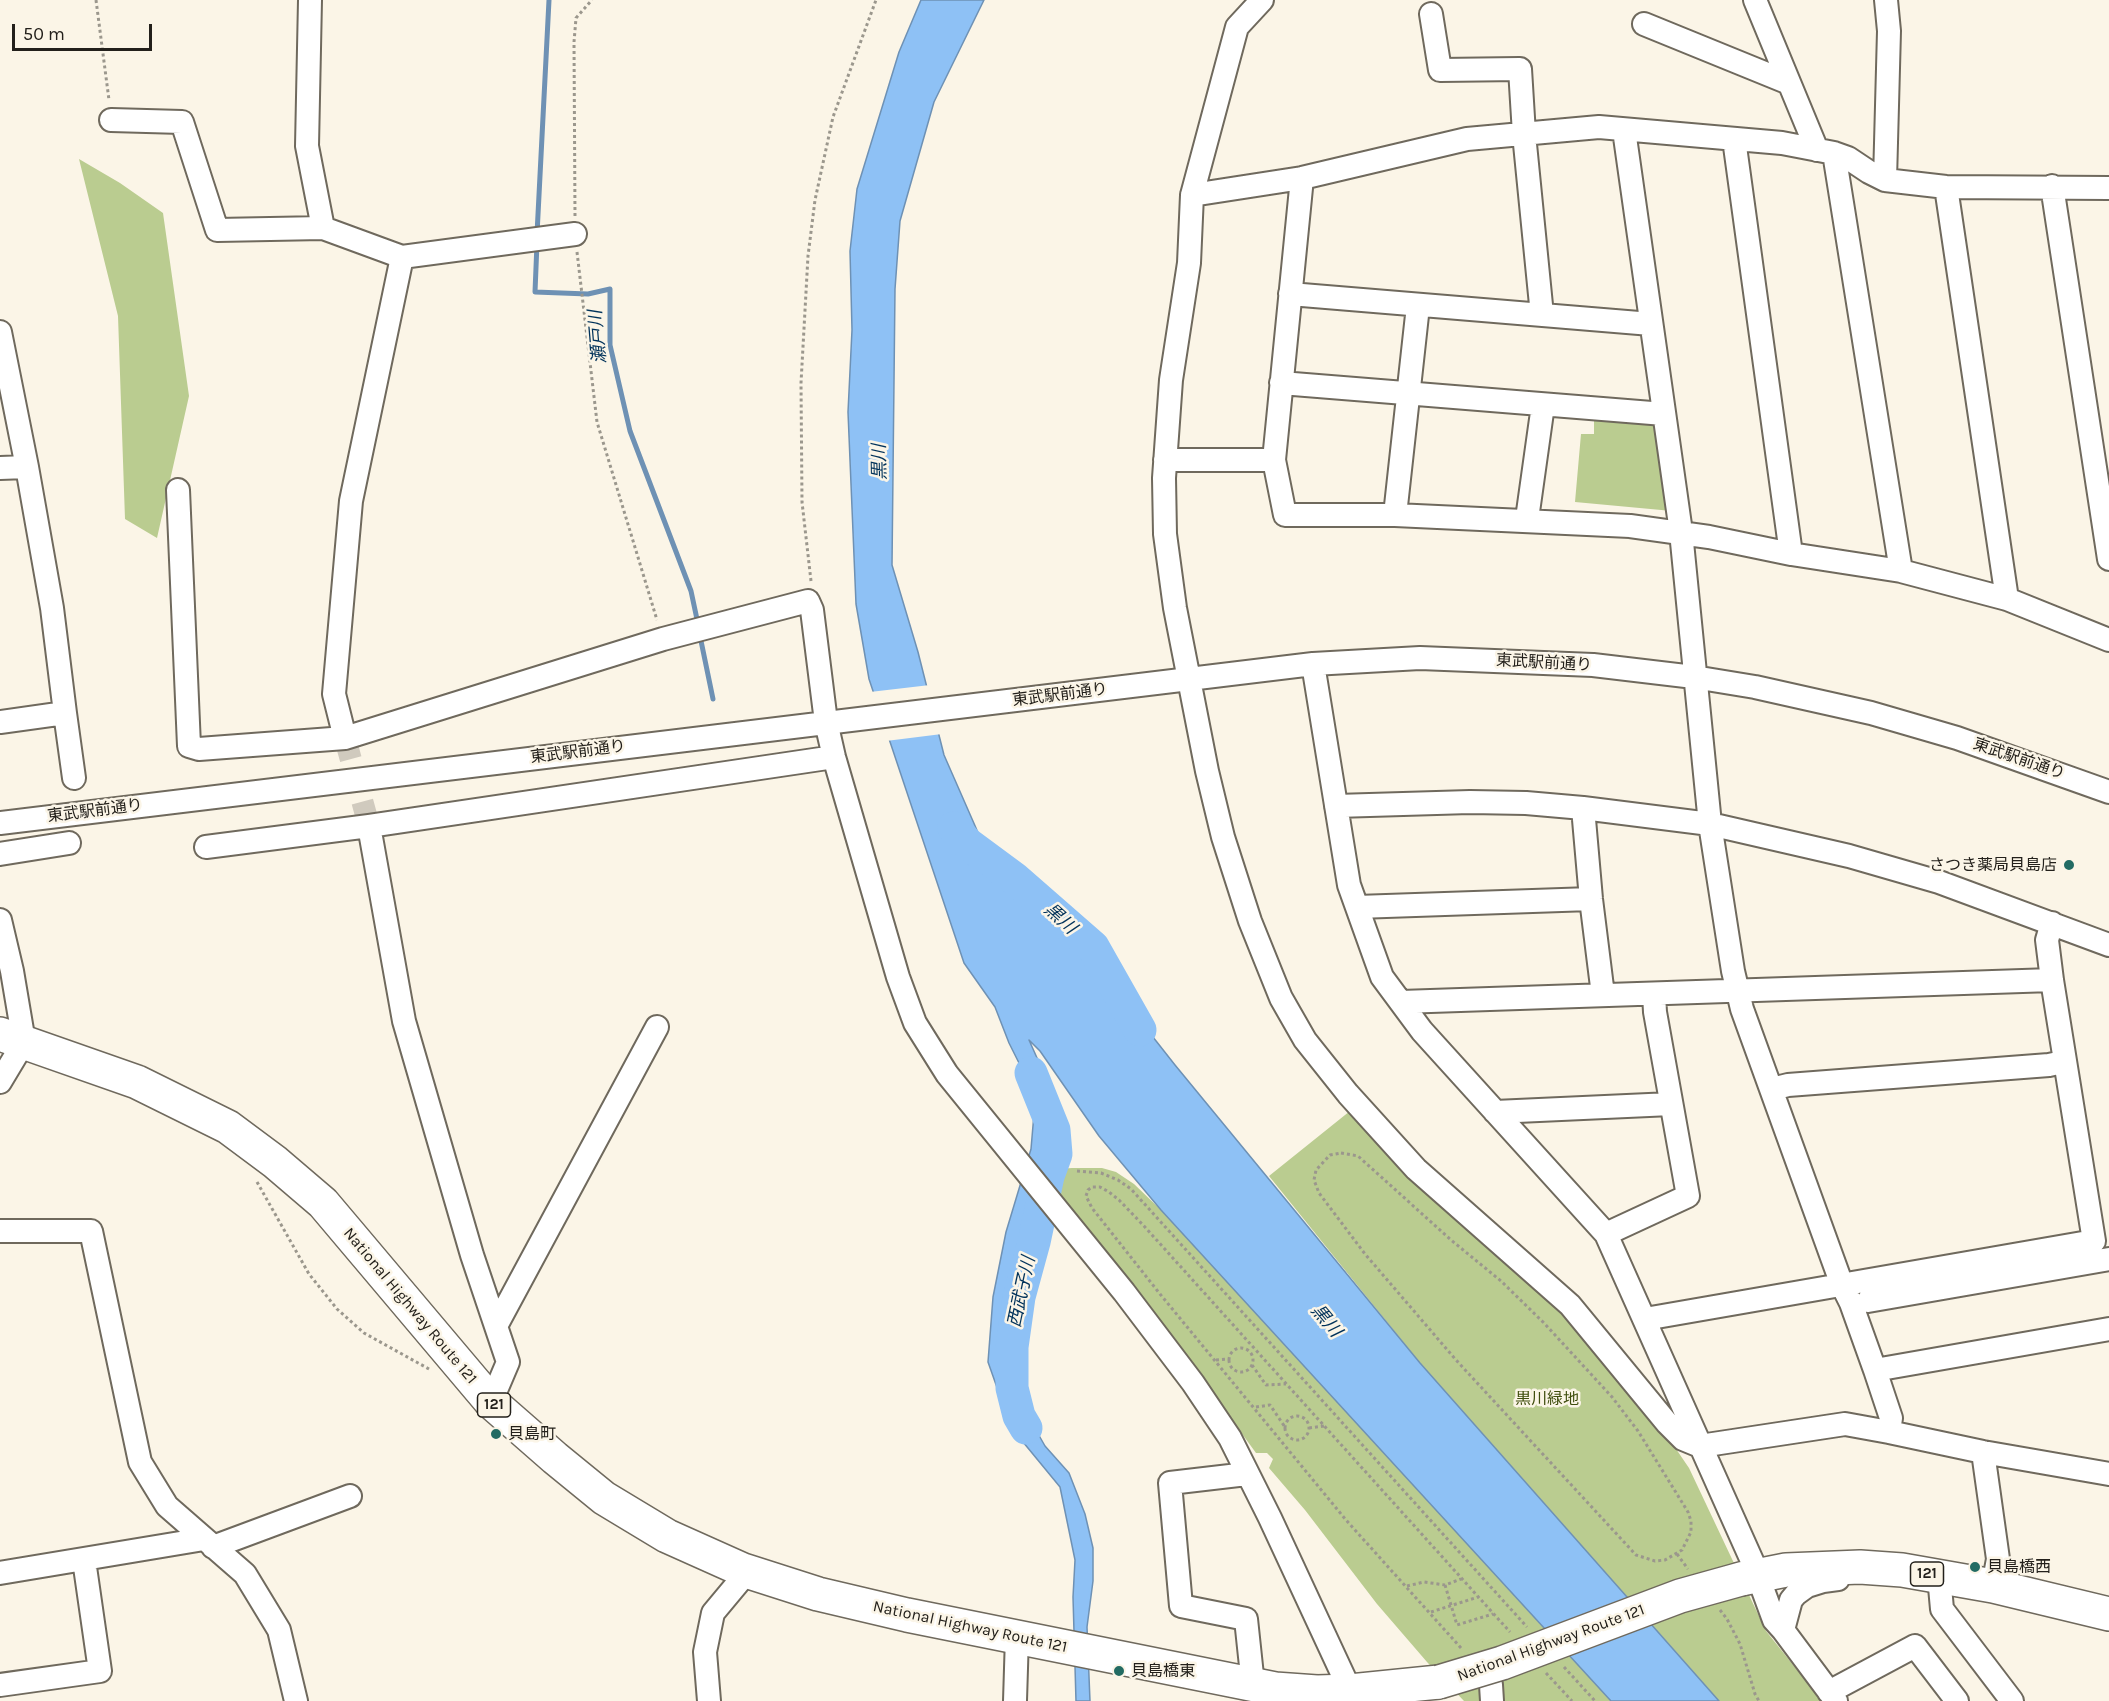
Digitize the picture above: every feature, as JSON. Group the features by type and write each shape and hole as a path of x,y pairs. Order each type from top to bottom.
{"highway":[{"name":"National Highway Route 121","path":"12,1038 137,1082 228,1127 275,1162 323,1203 491,1402 604,1498 666,1536 748,1571 818,1594 1267,1692 1317,1692 1352,1696 1437,1689 1680,1596 1749,1577 1786,1570 1860,1567 1939,1575 2109,1614"}],"street":[{"path":"310,0 307,146 323,228"},
{"path":"1262,0 1237,27 1192,195 1189,263 1171,380 1165,460 1165,534 1181,680 1250,921 1281,998 1305,1040 1347,1094 1416,1169 1570,1305 1667,1423 1683,1439 1700,1446 1845,1424 1983,1452 2109,1474"},
{"path":"1755,0 1790,83 1826,151 1900,571"},
{"path":"1885,180 1889,32 1886,0"},
{"path":"1431,14 1440,70 1520,69 1524,134 1542,315"},
{"path":"1644,24 1790,83"},
{"path":"111,120 182,122 217,230 323,228 402,257 575,234"},
{"path":"1192,195 1302,178 1467,139 1599,128 1782,143 1826,151 1848,158 1885,180 1946,187 2109,188"},
{"path":"1624,130 1681,532 1710,824 1737,991 1842,1285 1851,1303 1875,1370 1891,1418 1888,1432"},
{"path":"1734,139 1791,554"},
{"path":"1302,178 1274,460 1285,515 1395,515 1527,519 1681,532 1791,554 1900,571 2007,599 2109,640"},
{"path":"2052,186 2109,558"},
{"path":"1946,187 2007,599"},
{"path":"345,738 334,694 351,501 402,257"},
{"path":"1290,294 1651,324"},
{"path":"1395,515 1418,306"},
{"path":"0,332 52,608 74,778"},
{"path":"1281,383 1664,414"},
{"path":"1527,519 1543,405"},
{"path":"1165,460 1274,460"},
{"path":"0,468 27,467"},
{"path":"178,490 189,746 199,750 345,738 663,639 808,601 812,610 834,721 834,757 898,977 915,1023 947,1074 1124,1292 1193,1383 1230,1438 1352,1696"},
{"name":"東武駅前通り","path":"0,823 1313,664 1420,658 1593,665 1694,677 1776,691 1871,713 1957,738 2109,792"},
{"path":"1313,664 1349,885 1382,977 1422,1031 1606,1234 1753,1563 1749,1577 1774,1620 1784,1630 1832,1697 1915,1646 1957,1701"},
{"path":"0,722 65,712"},
{"path":"206,847 369,826 834,757"},
{"path":"1336,806 1470,802 1583,808 1710,824 1861,859 1940,882 2109,945"},
{"path":"1583,808 1603,995"},
{"path":"369,826 404,1021 472,1255 508,1362 491,1402"},
{"path":"0,854 69,843"},
{"path":"1357,907 1591,899"},
{"path":"0,920 12,971 12,1038 0,1082"},
{"path":"1645,1319 2102,1239 2064,1062 2048,940 2052,923"},
{"path":"1401,1002 2052,980"},
{"path":"1606,1234 1688,1196 1655,1012 1654,994"},
{"path":"496,1326 657,1027"},
{"path":"1772,1089 1788,1085 2064,1062"},
{"path":"1495,1112 1671,1104"},
{"path":"0,1231 91,1231 140,1462 167,1506 245,1574 279,1630 296,1701"},
{"path":"1868,1301 2109,1259"},
{"path":"1875,1370 2109,1329"},
{"path":"1983,1452 1998,1559 1993,1586"},
{"path":"1248,1474 1170,1483 1180,1606 1246,1619 1267,1692"},
{"path":"0,1573 209,1543 350,1496"},
{"path":"0,1685 100,1671 84,1560"},
{"path":"1784,1630 1791,1600 1807,1586 1823,1581 1862,1578 1902,1570"},
{"path":"709,1701 705,1652 713,1613 748,1571"},
{"path":"1939,1575 1942,1609 2012,1701"},
{"path":"1015,1701 1017,1636"}],"path":[{"path":"96,0 111,120"},
{"path":"592,0 576,18 574,42 575,234 597,422 663,639"},
{"path":"808,601 811,579 802,502 801,383 814,200 833,117 876,0"},
{"path":"1341,1153 1358,1156 1451,1240 1501,1281 1544,1323 1612,1397 1638,1431 1673,1489 1685,1504 1691,1521 1691,1532 1688,1541 1677,1554 1665,1560 1655,1561 1636,1555 1529,1441 1365,1254 1326,1202 1314,1180 1316,1170 1322,1161 1330,1155 1341,1153"},
{"path":"1077,1171 1101,1173 1118,1180 1131,1189 1530,1629"},
{"path":"254,1175 309,1274 337,1309 364,1333 438,1374"},
{"path":"1465,1653 1431,1612 1346,1520 1092,1208 1086,1196 1088,1190 1092,1187 1100,1187 1119,1200 1517,1640"},
{"path":"1544,1323 1551,1316"},
{"path":"1252,1365 1248,1370 1238,1372 1230,1366 1229,1359 1233,1351 1243,1348 1251,1355 1252,1365 1266,1385 1286,1384"},
{"path":"1216,1360 1229,1359"},
{"path":"1255,1407 1270,1405 1285,1427 1286,1434 1294,1440 1304,1437 1309,1428 1308,1423 1299,1416 1289,1419 1285,1427"},
{"path":"1309,1428 1324,1426"},
{"path":"1677,1554 1691,1573"},
{"path":"1407,1586 1424,1581 1445,1585 1461,1579"},
{"path":"1445,1585 1457,1625 1493,1614"},
{"path":"1431,1612 1478,1597"},
{"path":"1720,1610 1740,1644 1759,1701"},
{"path":"1562,1664 1594,1701"},
{"path":"1540,1666 1572,1701"}],"green space":[{"path":"79,159 120,183 163,213 189,396 157,538 125,519 118,316"},
{"path":"1594,416 1650,419 1661,430 1672,511 1575,502 1581,434 1594,434"},
{"name":"黒川緑地","path":"1350,1111 1557,1302 1644,1402 1689,1468 1766,1631 1822,1701 1719,1701 1420,1363 1269,1176"},
{"path":"1102,1168 1116,1172 1134,1184 1161,1210 1611,1701 1464,1701 1377,1604 1305,1510 1269,1468 1273,1459 1267,1453 1256,1453 1066,1212 1050,1187 1051,1177 1059,1169"}],"water":[{"path":"921,0 984,0 934,102 900,221 895,289 892,565 918,652 944,755 991,866 1086,952 1175,1065 1420,1363 1719,1701 1611,1701 1161,1210 1099,1136 1040,1051 1029,1040 1046,1078 1050,1151 1026,1221 1011,1291 1002,1357 1007,1376 1045,1446 1069,1473 1085,1514 1093,1548 1093,1581 1087,1627 1090,1701 1076,1701 1073,1597 1075,1560 1060,1487 1023,1442 1000,1396 988,1362 993,1297 1006,1232 1031,1149 1035,1102 1032,1089 1009,1043 995,1007 964,963 869,679 856,604 848,412 852,330 850,251 857,189 899,52"}],"pier":[{"path":"930,685 942,734 886,741 870,692"}],"waterway":[{"name":"瀬戸川","path":"537,234 549,0"},
{"name":"瀬戸川","path":"537,243 535,292 588,294 610,289 610,345 630,431 691,591 698,624"},
{"name":"瀬戸川","path":"700,636 713,699"},
{"name":"黒川","path":"954,828 968,844 1014,878 1093,947 1140,1030"},
{"name":"西武子川","path":"1026,1428 1019,1416 1012,1388 1012,1347 1019,1297 1048,1176 1056,1154 1054,1130 1031,1073"}],"tunnel":[{"path":"345,738 369,826"}],"place":[{"name":"さつき薬局貝島店","path":"2069,865"},
{"name":"貝島町","path":"496,1434"},
{"name":"貝島橋西","path":"1975,1567"},
{"name":"貝島橋東","path":"1119,1671"}]}
